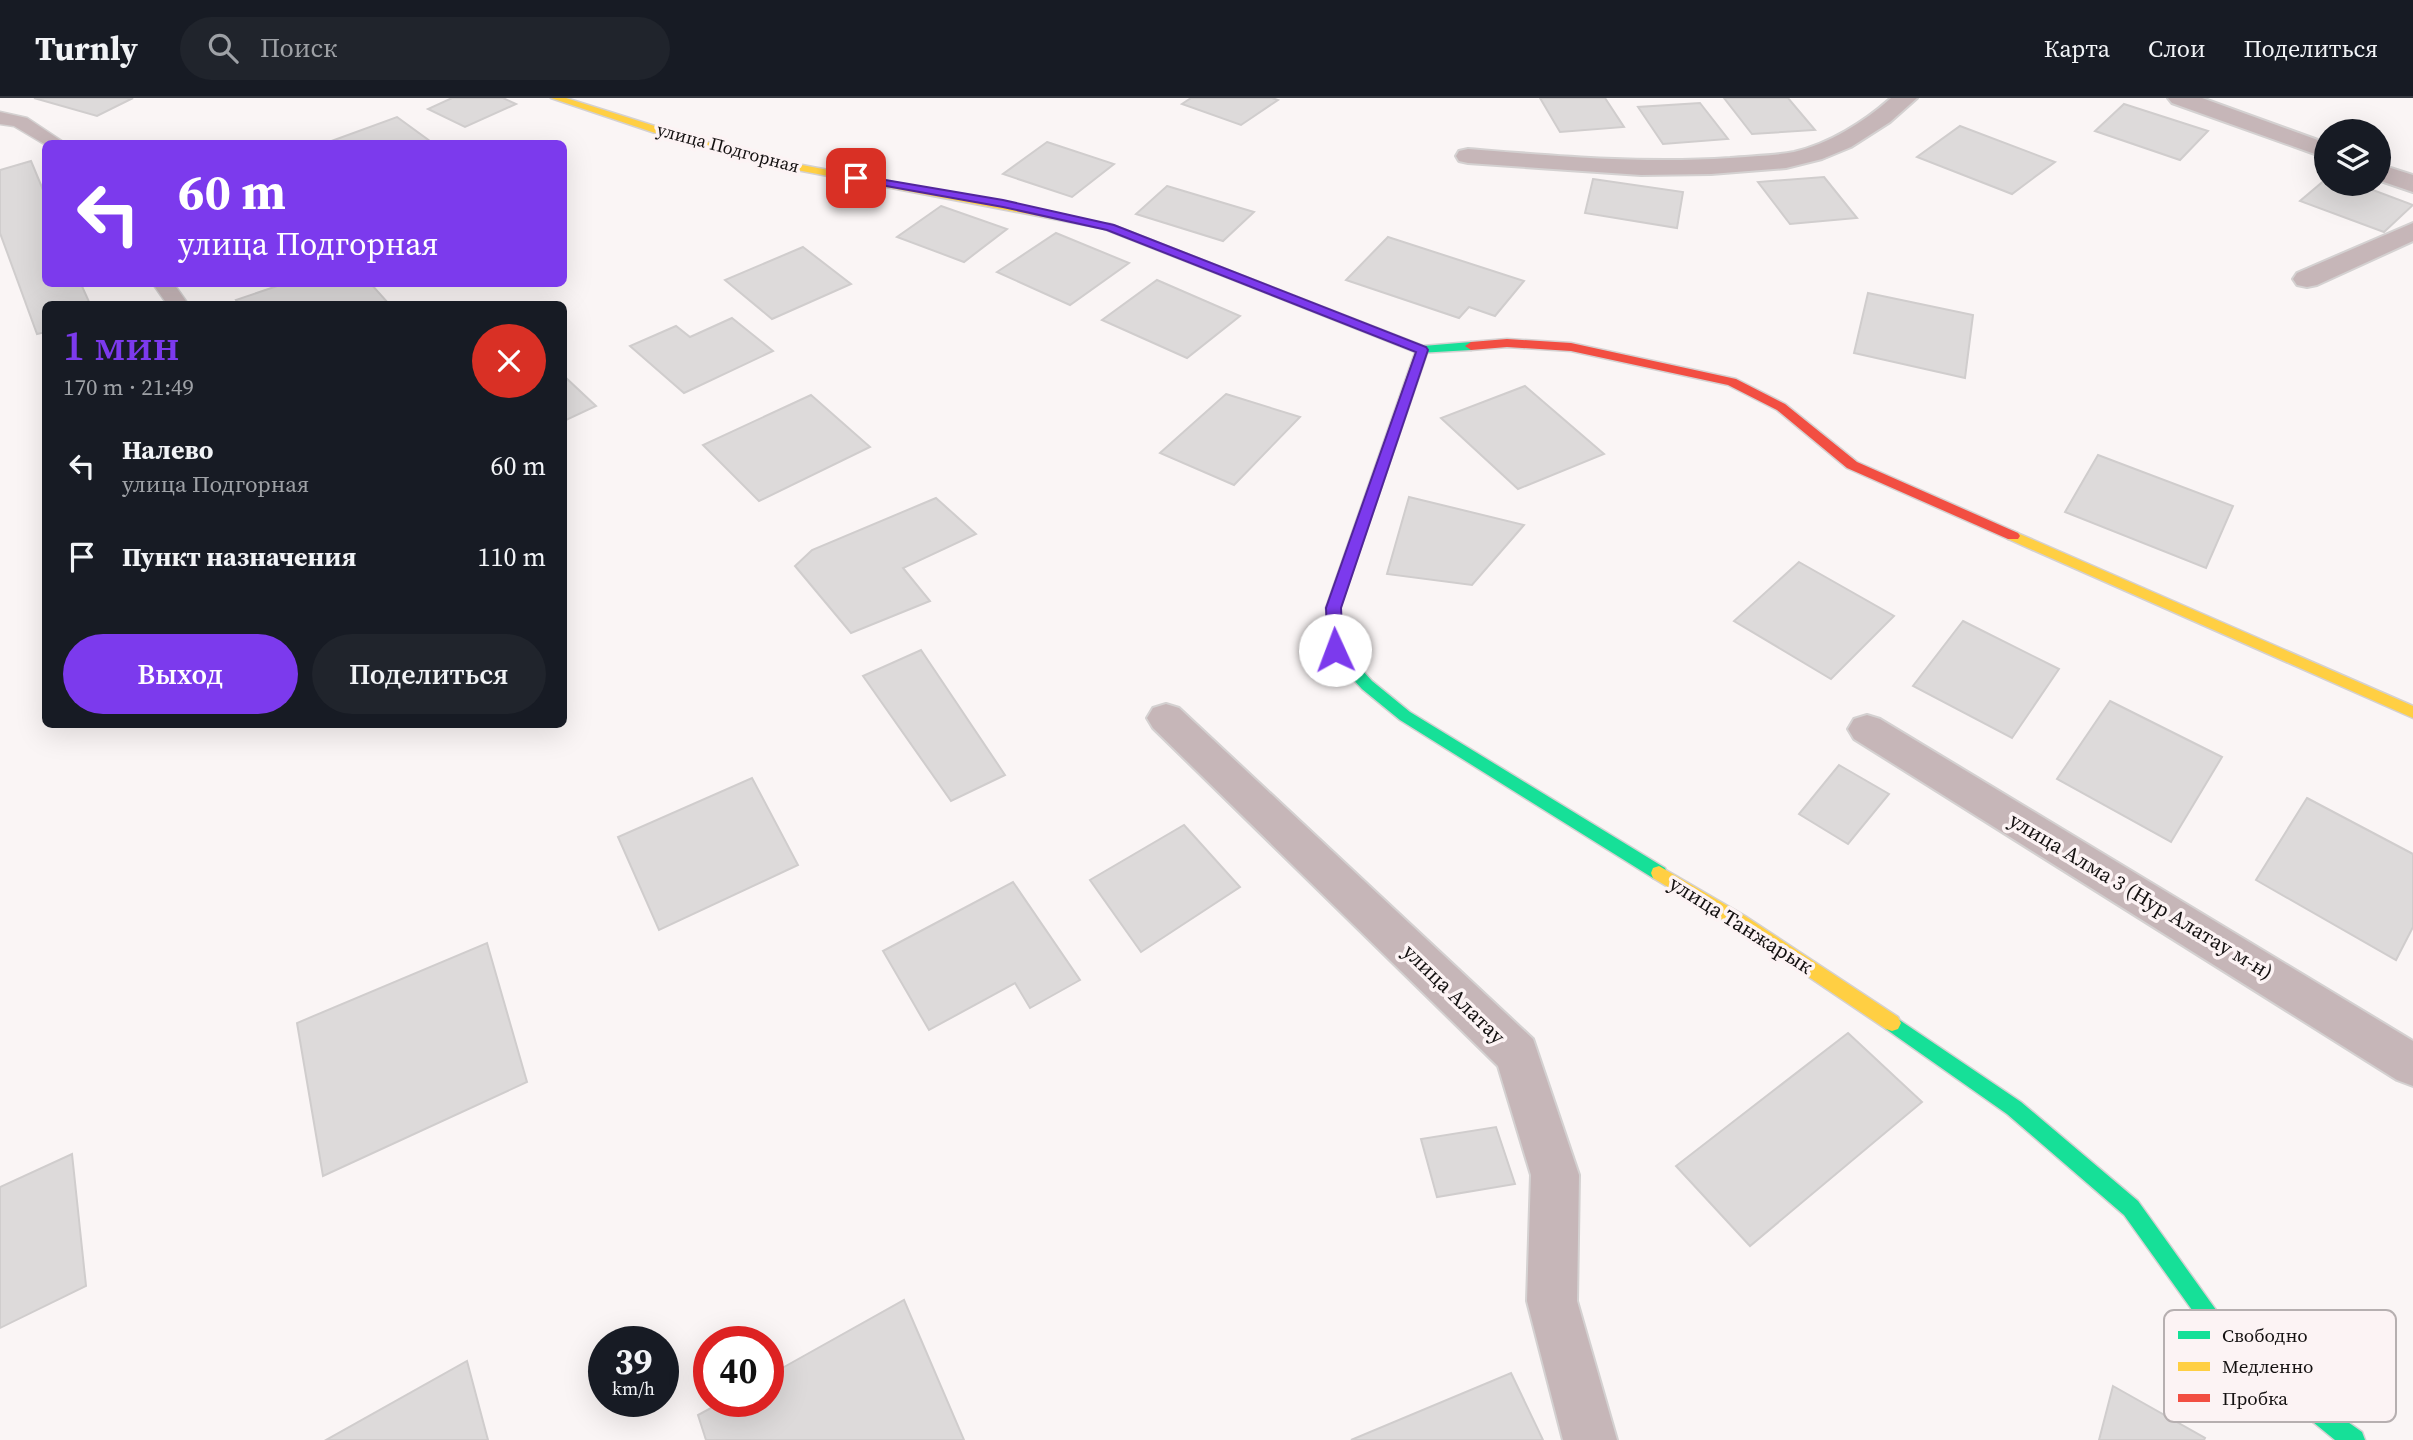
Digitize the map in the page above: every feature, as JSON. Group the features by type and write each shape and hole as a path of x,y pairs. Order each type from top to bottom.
{"street":[{"name":"улица Подгорная","path":"556,98 690,141 782,164 1003,204 1111,227 1422,350"},
{"path":"1468,156 1599,167 1718,166 1798,158 1843,141 1887,114 1905,98"},
{"path":"2180,98 2314,148"},
{"path":"2391,176 2413,184"},
{"path":"2307,279 2413,231"},
{"path":"1422,350 1507,343 1571,347 1731,382 1781,407 1852,465 2413,712"},
{"name":"улица Танжарык","path":"1422,350 1334,608 1335,650 1367,685 1415,722 1738,921 2014,1108 2131,1208 2204,1310"},
{"name":"улица Алатау","path":"1166,718 1517,1054 1555,1175 1552,1301 1590,1440"},
{"name":"улица Алма 3 (Нур Алатау м-н)","path":"1867,729 2413,1065"},
{"name":"улица Танжарык","path":"2328,1422 2354,1440"}],"lane":[{"path":"0,118 20,122 50,140"}],"building":[{"path":"34,98 133,98 97,116"},
{"path":"452,98 503,98 516,104 465,127 428,109"},
{"path":"1191,98 1278,100 1241,125 1182,104"},
{"path":"1540,98 1605,98 1624,127 1560,132"},
{"path":"1724,98 1788,98 1815,130 1752,134"},
{"path":"1700,103 1728,139 1663,144 1638,107"},
{"path":"2124,104 2208,131 2180,160 2095,131"},
{"path":"397,117 429,140 334,140"},
{"path":"1960,126 2055,162 2012,194 1917,157"},
{"path":"1047,142 1114,164 1072,197 1003,174"},
{"path":"31,161 42,187 42,287 82,287 89,301 42,301 42,333 37,334 0,233 0,170"},
{"path":"1824,177 1857,218 1790,224 1758,182"},
{"path":"1593,179 1683,192 1677,228 1585,213"},
{"path":"1167,186 1254,212 1223,241 1136,214"},
{"path":"2314,189 2314,196 2389,196 2413,205 2384,232 2300,201"},
{"path":"941,206 1007,229 964,262 897,237"},
{"path":"1056,233 1129,263 1070,305 997,272"},
{"path":"1388,237 1524,281 1495,316 1469,307 1459,318 1346,280"},
{"path":"803,247 851,284 772,319 725,280"},
{"path":"1157,280 1240,316 1187,358 1102,320"},
{"path":"274,287 374,287 386,301 237,301"},
{"path":"1868,293 1973,315 1965,378 1854,353"},
{"path":"732,318 773,351 684,393 630,346 676,326 690,337"},
{"path":"567,379 596,406 567,420"},
{"path":"1525,386 1604,454 1518,489 1441,418"},
{"path":"1226,394 1300,417 1234,485 1160,453"},
{"path":"811,395 870,447 759,501 703,445"},
{"path":"2098,455 2233,506 2206,568 2065,512"},
{"path":"1409,497 1524,525 1472,585 1387,574"},
{"path":"936,498 976,534 903,568 930,601 851,633 795,566 812,550"},
{"path":"1799,562 1894,616 1831,679 1734,621"},
{"path":"1963,621 2059,669 2012,738 1913,686"},
{"path":"921,650 1005,775 951,801 863,676"},
{"path":"2110,701 2222,757 2171,842 2057,779"},
{"path":"1839,765 1889,794 1848,844 1799,814"},
{"path":"752,778 798,865 659,930 618,837"},
{"path":"2307,798 2413,854 2413,927 2396,960 2256,880"},
{"path":"1184,825 1240,887 1141,952 1090,880"},
{"path":"1013,882 1080,980 1030,1008 1015,983 929,1030 883,951"},
{"path":"487,943 527,1082 323,1176 297,1023"},
{"path":"1848,1033 1922,1102 1750,1246 1676,1166"},
{"path":"1496,1127 1515,1184 1437,1197 1421,1139"},
{"path":"72,1154 86,1286 0,1328 0,1187"},
{"path":"904,1300 964,1440 706,1440 699,1417 784,1417 784,1367"},
{"path":"467,1361 488,1440 326,1440"},
{"path":"1511,1373 1543,1440 1351,1440"},
{"path":"2113,1386 2164,1415 2164,1422 2177,1422 2205,1438 2204,1440 2099,1440"}],"traffic: fast":[{"path":"1106,226 1422,350 1471,346"},
{"path":"1334,626 1335,650 1367,685 1405,716 1659,873"},
{"path":"1892,1023 2014,1108 2131,1208 2204,1310"},
{"path":"2328,1422 2354,1440"}],"traffic: slow":[{"path":"556,98 696,142 781,164 1106,226"},
{"path":"2013,536 2413,712"},
{"path":"1659,873 1739,921 1892,1023"}],"traffic: jam":[{"path":"1471,346 1507,343 1571,347 1732,382 1781,407 1852,465 2013,536"},
{"path":"1334,626 1333,608 1422,350"}],"route":[{"path":"856,178 1003,204 1111,227 1422,350 1334,608 1335,650"}]}
